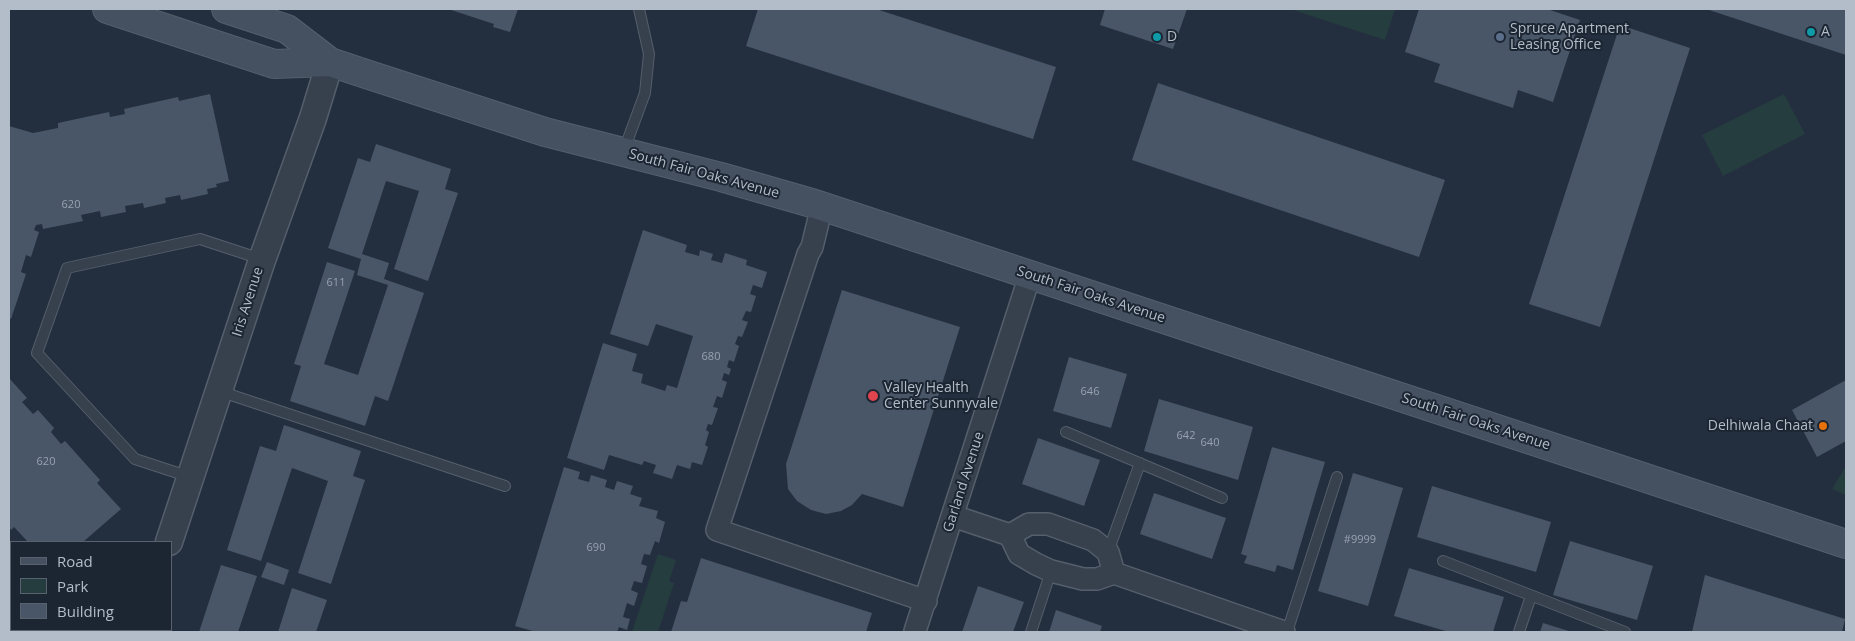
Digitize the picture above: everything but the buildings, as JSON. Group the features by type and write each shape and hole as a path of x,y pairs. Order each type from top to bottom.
{"main road":[{"name":"South Fair Oaks Avenue","path":"107,9 274,64 330,62"},
{"name":"South Fair Oaks Avenue","path":"242,11 287,29 330,62 545,132 721,176 822,206 1846,544"}],"street":[{"name":"Iris Avenue","path":"169,541 262,260 330,62"},
{"path":"822,206 812,247 808,254 717,530 926,601"},
{"name":"Garland Avenue","path":"915,632 1030,275"},
{"path":"953,516 1010,535 1019,554 1036,564 1052,570 1083,579 1098,579 1114,573 1240,625 1285,632"},
{"path":"1010,535 1029,524 1048,524 1093,540 1108,552 1114,573"}],"lane":[{"path":"623,152 645,93 649,54 639,9"},
{"path":"190,478 135,459 37,353 67,268 200,239 262,260"},
{"path":"219,391 505,486"},
{"path":"1066,432 1222,498"},
{"path":"1108,552 1140,463"},
{"path":"1285,632 1336,478"},
{"path":"1443,561 1625,632"},
{"path":"1031,632 1052,570"},
{"path":"1519,632 1531,596"}],"green space":[{"path":"1290,9 1395,9 1385,40"},
{"path":"1784,94 1805,134 1723,176 1702,135"},
{"path":"1846,466 1846,495 1832,489"},
{"path":"658,554 676,560 669,581 674,583 658,632 632,632"}],"place":[{"name":"A","path":"1811,32"},
{"name":"D","path":"1157,37"},
{"name":"Spruce Apartment Leasing Office","path":"1500,37"},
{"name":"Valley Health Center Sunnyvale","path":"873,396"},
{"name":"Delhiwala Chaat","path":"1823,426"}]}
